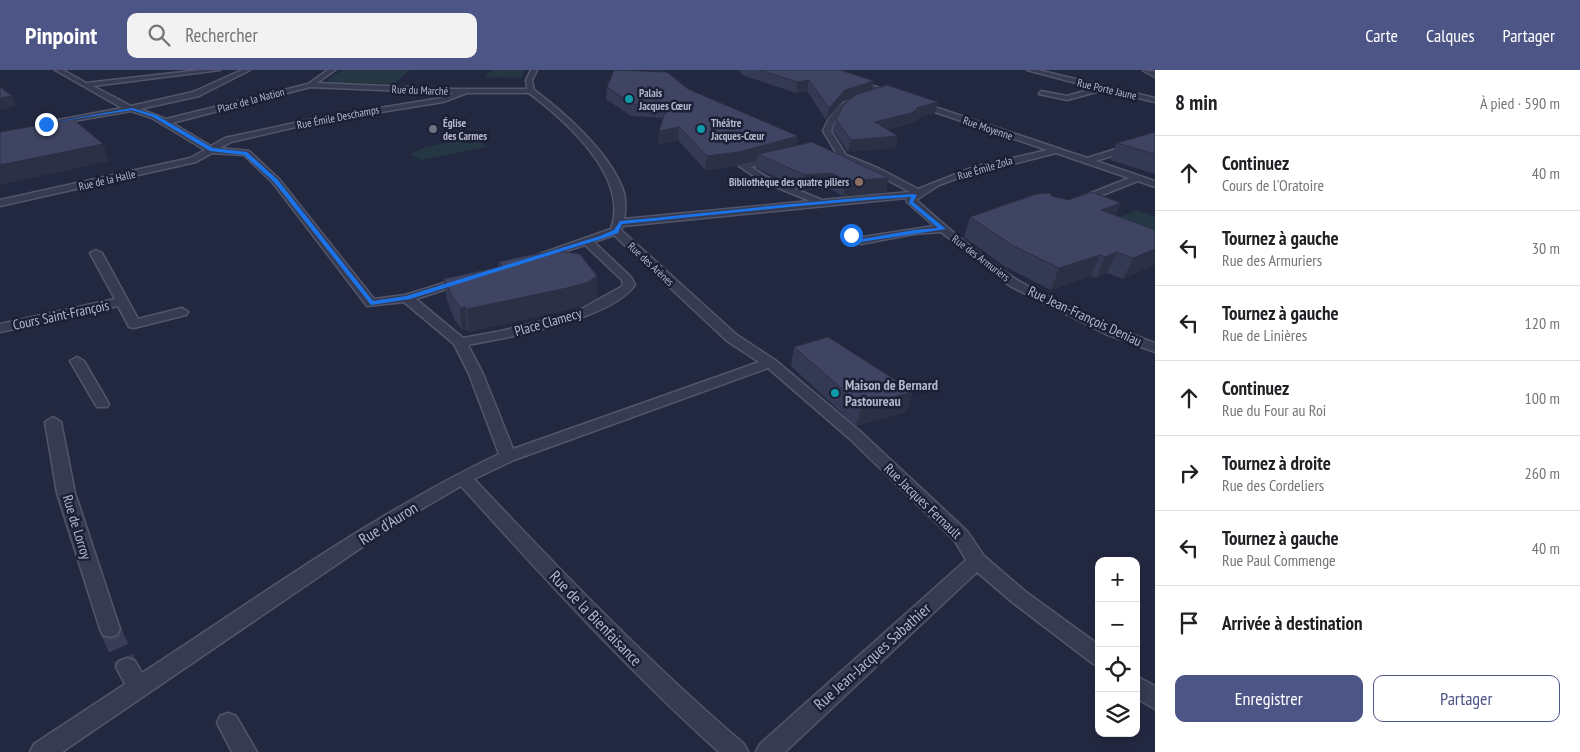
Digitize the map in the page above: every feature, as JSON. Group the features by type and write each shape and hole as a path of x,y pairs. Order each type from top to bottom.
{"street":[{"path":"58,70 132,109 142,110 212,150 246,153 276,181 371,303 407,298 474,277"},
{"path":"85,85 217,70"},
{"name":"Place de la Nation","path":"46,125 122,113 132,109 175,100 206,89 247,70"},
{"path":"534,70 529,80 531,91 546,101 607,168 616,184 620,203 618,227"},
{"path":"821,70 903,98"},
{"name":"Rue Porte Jaune","path":"1030,70 1155,100"},
{"path":"1146,70 1155,75"},
{"name":"Place de la Nation","path":"206,71 206,89"},
{"name":"Place de la Nation","path":"165,122 313,83 326,71"},
{"name":"Rue du Marché","path":"313,83 466,91 531,91"},
{"path":"1040,93 1068,98 1102,88"},
{"name":"Rue Émile Deschamps","path":"212,150 228,140 313,121 442,100 466,91"},
{"path":"887,92 851,99 832,116 827,131 843,157 877,172 916,194"},
{"name":"Rue Moyenne","path":"912,101 1155,184"},
{"path":"1087,161 1155,139"},
{"name":"Rue de la Halle","path":"0,203 193,160 212,150"},
{"name":"Rue Émile Zola","path":"521,262 587,241 618,227 818,202 916,194 968,171 1054,151"},
{"path":"788,156 743,166 764,178 818,202"},
{"path":"1066,206 1138,178"},
{"name":"Rue des Armuriers","path":"916,194 910,202 1014,283"},
{"name":"Rue des Arènes","path":"618,227 732,338 770,363"},
{"path":"851,235 861,241 914,231 943,229"},
{"name":"Place Clamecy","path":"460,342 501,335 578,316 626,290 629,285 627,279 587,241"},
{"name":"Cours Saint-François","path":"96,253 134,324 182,312"},
{"name":"Rue Jean-François Deniau","path":"1014,283 1111,331 1155,348"},
{"path":"407,298 460,342 476,374 508,456"},
{"name":"Cours Saint-François","path":"0,328 122,301"},
{"path":"78,361 102,404"},
{"name":"Rue d'Auron","path":"42,752 390,520 464,478 508,456 770,363"},
{"name":"Rue Jacques Fernault","path":"770,363 856,436 961,536 977,561 1018,597 1095,654"},
{"name":"Rue de Lorroy","path":"53,422 66,493 110,629"},
{"name":"Rue de la Bienfaisance","path":"464,478 578,600 650,673 736,752"},
{"name":"Rue Jean-Jacques Sabathier","path":"768,752 977,561"},
{"path":"126,667 138,687"},
{"path":"1140,689 1155,699"},
{"path":"228,723 245,752"}],"shaded area":[{"path":"343,70 410,70 393,84 332,82 327,80"},
{"path":"491,70 525,70 521,78 491,77 484,79"},
{"path":"468,138 478,138 486,147 421,160 410,154 425,147"},
{"path":"1136,210 1155,217 1155,243 1109,220"}],"building":[{"path":"614,70 667,72 688,89 798,136 739,152 707,156 679,127 659,131 667,106 632,104 607,87"},
{"path":"760,70 840,70 874,81 845,90 829,108 809,80 797,82"},
{"path":"887,85 938,102 916,108 920,109 913,111 915,112 875,122 898,136 851,140 836,119 844,104 855,95"},
{"path":"0,87 12,96 0,98"},
{"path":"73,119 103,144 0,165 0,132"},
{"path":"1155,132 1155,154 1117,143"},
{"path":"812,142 889,178 846,181 831,173 805,175 758,154"},
{"path":"1092,192 1121,203 1101,210 1155,230 1155,249 1133,258 1117,252 1105,257 1100,255 1059,268 1012,245 970,217 1036,194 1050,193 1052,196 1068,200"},
{"path":"558,251 580,254 597,276 586,283 567,288 467,309 465,307 460,308 444,279 503,266 498,262"},
{"path":"828,337 912,392 862,406 794,347"}],"tunnel":[{"path":"110,629 127,667"}],"place":[{"name":"Palais Jacques Cœur","path":"629,99"},
{"name":"Église des Carmes","path":"433,129"},
{"name":"Théâtre Jacques-Cœur","path":"701,129"},
{"name":"Bibliothèque des quatre piliers","path":"859,182"},
{"name":"Maison de Bernard Pastoureau","path":"835,393"}],"route":[{"path":"46,124 118,110 142,110 212,150 246,153 276,181 371,303 407,298 602,237 616,231 620,223 739,212 818,202 914,195 910,202 943,229 914,231 861,241 851,235"}]}
